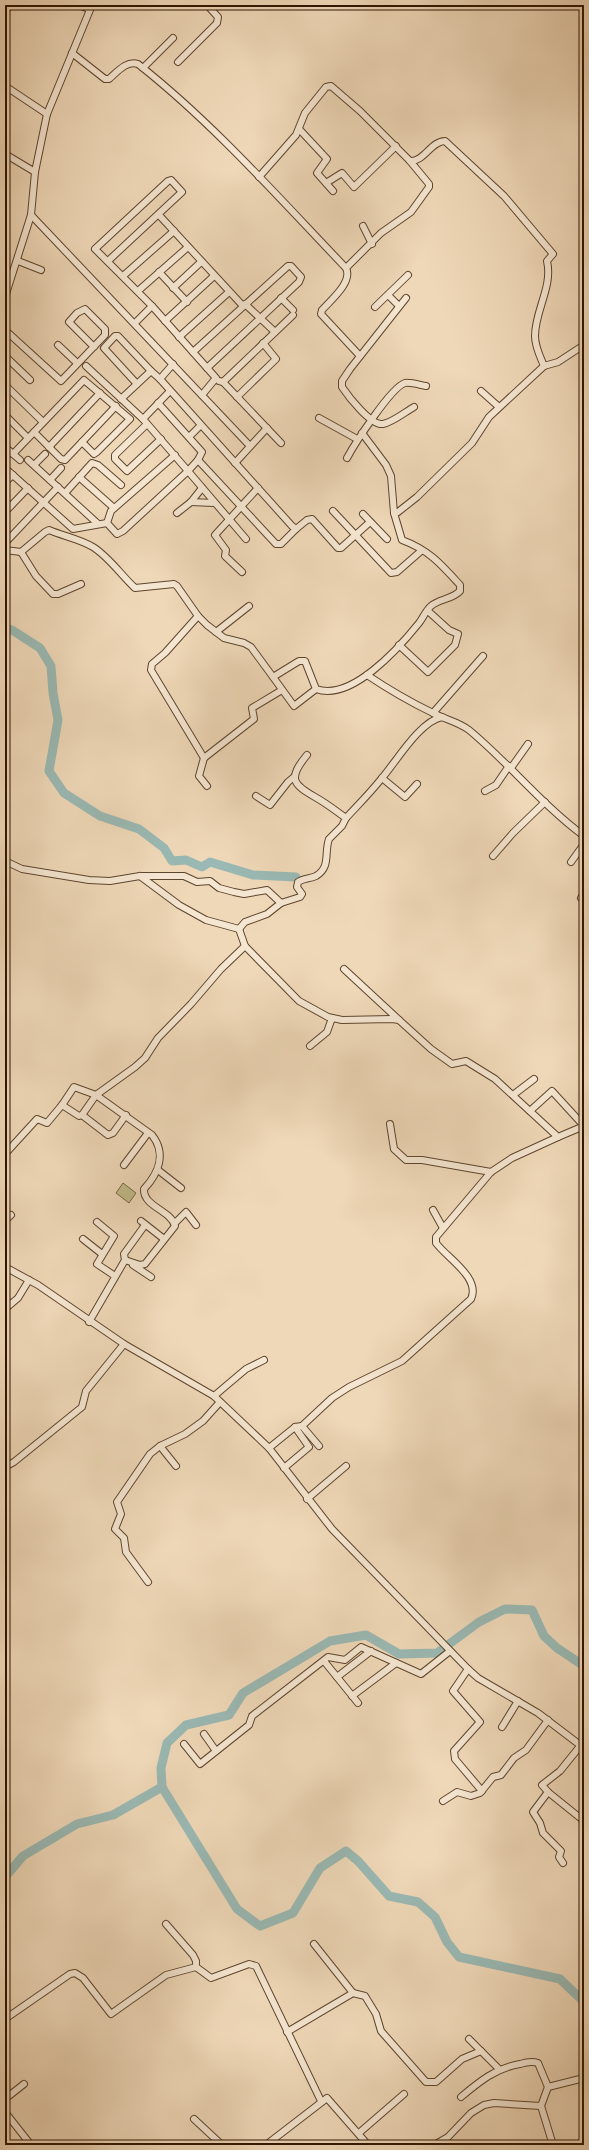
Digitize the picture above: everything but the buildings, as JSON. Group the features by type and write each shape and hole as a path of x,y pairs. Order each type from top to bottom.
{"street":[{"path":"5,12 10,5"},
{"path":"5,297 7,282 18,261 32,215 36,172 48,114 90,7 79,5"},
{"path":"178,62 218,24 218,17 207,5"},
{"path":"143,68 173,38"},
{"path":"72,53 105,79 109,78 128,64 133,63 143,68 184,104 259,178 346,268 348,272 346,281 322,310 321,314 360,356"},
{"path":"5,86 48,114"},
{"path":"259,178 300,130 305,113 326,87 331,86 396,146 430,186 411,212 381,233 372,244 346,268"},
{"path":"300,130 327,159 317,171 333,190"},
{"path":"410,161 415,161 437,143 445,141 504,196 553,254 547,261 549,274 535,332 536,348 544,366"},
{"path":"326,183 342,173 354,186 396,146"},
{"path":"5,154 36,172"},
{"path":"108,261 182,192 171,180 168,181 95,249 152,306 216,378 215,381"},
{"path":"32,215 250,446"},
{"path":"159,215 229,292 275,332"},
{"path":"363,226 372,244"},
{"path":"123,276 174,231"},
{"path":"138,291 188,247"},
{"path":"18,261 41,270"},
{"path":"173,288 202,262"},
{"path":"193,352 244,304 290,265 301,279 207,368"},
{"path":"159,272 187,302"},
{"path":"375,307 408,275"},
{"path":"165,321 214,276"},
{"path":"180,337 229,292"},
{"path":"388,295 399,306"},
{"path":"223,382 293,313 281,298"},
{"path":"406,298 342,381 342,387 372,421 384,424 414,407"},
{"path":"135,324 152,306"},
{"path":"5,330 61,381 77,363 94,347 105,335 105,329 85,309 81,310 69,322 94,347"},
{"path":"137,384 104,348 115,336 118,336 160,379 200,426 296,529"},
{"path":"237,397 276,360 263,343"},
{"path":"58,345 77,363"},
{"path":"394,513 398,512 419,494 472,443 485,422 499,407 544,366 558,362 584,345"},
{"path":"5,356 30,380"},
{"path":"160,379 173,364"},
{"path":"86,366 161,439 246,539"},
{"path":"121,399 151,371"},
{"path":"13,454 84,380 130,419 94,454 82,442"},
{"path":"215,381 223,382 281,443"},
{"path":"202,394 215,381"},
{"path":"347,458 357,439 391,394 400,385 408,383 426,386"},
{"path":"5,385 43,422"},
{"path":"161,439 129,470 126,470 116,459 115,455 145,422 158,403 170,391"},
{"path":"481,391 499,407"},
{"path":"49,447 100,393"},
{"path":"5,468 72,529 97,523 107,523 117,534 123,531 188,471 198,460 202,452 158,403"},
{"path":"34,432 61,459 65,460 116,406"},
{"path":"5,415 28,438"},
{"path":"320,418 357,439"},
{"path":"189,437 200,426"},
{"path":"235,463 267,428"},
{"path":"273,677 299,661 305,662 316,689 322,691 343,688 367,675 399,645 432,605 457,594 462,587 428,552 419,546 402,540 394,513 391,476 386,465 362,433"},
{"path":"5,447 20,460"},
{"path":"34,465 45,454"},
{"path":"107,523 108,516 114,508 175,455"},
{"path":"28,460 97,523"},
{"path":"198,460 276,544 281,544 307,520 312,519 338,548 341,548 370,522"},
{"path":"65,494 79,477 94,463 121,485"},
{"path":"50,480 61,468"},
{"path":"5,482 13,475"},
{"path":"79,477 114,508"},
{"path":"5,543 58,487"},
{"path":"6,511 28,488"},
{"path":"177,513 191,502 202,488"},
{"path":"242,572 225,556 226,550 215,537 258,488"},
{"path":"191,502 214,503"},
{"path":"333,511 391,573 397,572 421,551"},
{"path":"363,514 387,539"},
{"path":"5,550 21,552 49,530 93,547 135,588 174,584 177,586 198,616 216,632 224,638 247,644 256,652 294,706 316,689"},
{"path":"21,552 36,576 53,594 58,594 82,584"},
{"path":"216,632 249,606"},
{"path":"399,645 428,672 455,645 458,634 449,630 428,611"},
{"path":"198,616 165,653 152,664 151,670 204,758"},
{"path":"433,714 483,656"},
{"path":"367,675 433,714 467,729 510,767 545,802 584,836"},
{"path":"207,786 199,776 204,758 252,721 254,718 252,708 282,690"},
{"path":"239,929 245,922 267,914 281,904 300,897 302,894 297,887 298,882 304,879 312,878 324,869 327,863 329,839 342,826 346,818 382,778 421,730 430,721 442,717"},
{"path":"486,791 498,782 528,744"},
{"path":"256,796 270,805 288,782 294,777 306,755"},
{"path":"294,777 299,788 346,818"},
{"path":"382,778 405,797 417,784"},
{"path":"493,856 513,833 545,802"},
{"path":"571,862 584,844"},
{"path":"5,861 22,869 89,880 110,881 140,876 184,876 193,881 207,881 223,889 244,894 267,890 281,904"},
{"path":"140,876 179,905 206,920 239,929"},
{"path":"239,929 245,946 299,1002 332,1018 342,1020 399,1020"},
{"path":"82,1115 96,1095 135,1068 145,1058 158,1038 192,1004 221,969 245,946"},
{"path":"344,970 442,1059 454,1065 468,1062 495,1079 558,1137"},
{"path":"310,1046 327,1032 332,1018"},
{"path":"513,1095 534,1079"},
{"path":"5,1154 36,1120 40,1119 47,1122 62,1105 74,1087 96,1095 126,1115 154,1138 159,1150 160,1158 158,1170 144,1190 144,1194 150,1202 175,1223"},
{"path":"269,1448 295,1427 302,1426 332,1398 349,1387 402,1361 471,1299 473,1288 468,1278 436,1243 436,1237 491,1172 512,1158 584,1126 552,1091 530,1111"},
{"path":"62,1105 79,1116 82,1115 108,1135 114,1133 126,1115"},
{"path":"390,1124 394,1149 406,1160 422,1160 491,1172"},
{"path":"124,1165 148,1133"},
{"path":"158,1170 181,1188"},
{"path":"433,1210 443,1228"},
{"path":"125,1260 140,1265 145,1264 174,1228 175,1223 186,1212 196,1225"},
{"path":"5,1221 11,1215"},
{"path":"97,1222 114,1236 97,1264 116,1276"},
{"path":"90,1322 125,1260 124,1254 143,1223 164,1239"},
{"path":"83,1239 102,1254"},
{"path":"125,1260 151,1277"},
{"path":"5,1267 29,1280 124,1344 214,1396 269,1448 307,1499 332,1529 468,1669 478,1678 548,1720 582,1747 560,1771 542,1785 548,1792 584,1821"},
{"path":"5,1309 18,1298 29,1280"},
{"path":"5,1467 14,1462 82,1407 86,1391 124,1344"},
{"path":"214,1396 246,1370 264,1360"},
{"path":"148,1582 126,1552 124,1538 115,1529 121,1514 117,1504 150,1454 160,1446 185,1434 203,1421 220,1402"},
{"path":"302,1426 319,1446"},
{"path":"284,1468 309,1446 295,1427"},
{"path":"160,1446 176,1466"},
{"path":"307,1499 346,1466"},
{"path":"184,1744 200,1764 249,1725 252,1716 328,1657 345,1660 361,1647 421,1674 449,1650"},
{"path":"337,1677 371,1651"},
{"path":"324,1661 358,1704"},
{"path":"352,1696 396,1663"},
{"path":"468,1669 453,1691 480,1722 454,1751 455,1759 482,1790"},
{"path":"502,1727 518,1701"},
{"path":"443,1801 456,1792 471,1796 482,1790 493,1777 501,1774 514,1758 522,1754 548,1720"},
{"path":"204,1734 216,1751"},
{"path":"548,1792 533,1812 545,1835 561,1851 559,1857 563,1863"},
{"path":"166,1924 193,1956 196,1961 196,1967"},
{"path":"314,1944 352,1993 365,1996 376,2014 381,2031 426,2082 436,2082 462,2059 481,2051"},
{"path":"196,1967 211,1978 249,1964 253,1964 258,1969 321,2101"},
{"path":"5,2019 70,1974 75,1973 83,1978 111,2014 166,1975 196,1967"},
{"path":"287,2032 352,1993"},
{"path":"469,2039 499,2069"},
{"path":"461,2097 499,2069 533,2061 538,2063 548,2087 541,2106 553,2145"},
{"path":"548,2087 584,2078"},
{"path":"5,2099 24,2084"},
{"path":"359,2133 404,2094"},
{"path":"266,2145 324,2099 330,2099 368,2145"},
{"path":"434,2145 448,2137 471,2113 484,2105 494,2103 541,2106"},
{"path":"5,2112 31,2145"},
{"path":"194,2119 222,2145"}],"shaded area":[{"path":"123,1183 136,1193 129,1203 116,1193"}],"waterway":[{"path":"5,628 12,630 40,648 51,666 53,693 58,720 49,771 64,793 100,816 139,829 164,848 172,861 186,860 202,867 210,862 253,875 296,877"},
{"path":"584,1666 557,1648 544,1636 532,1610 505,1609 479,1622 437,1653 399,1654 366,1635 330,1641 243,1693 229,1715 186,1725 167,1743 161,1768 162,1787 237,1909 260,1926 293,1913 320,1868 346,1851 358,1861 389,1896 418,1902 435,1917 447,1942 459,1957 560,1979 584,2002"},
{"path":"5,1877 23,1856 77,1824 113,1815 162,1787"}]}
